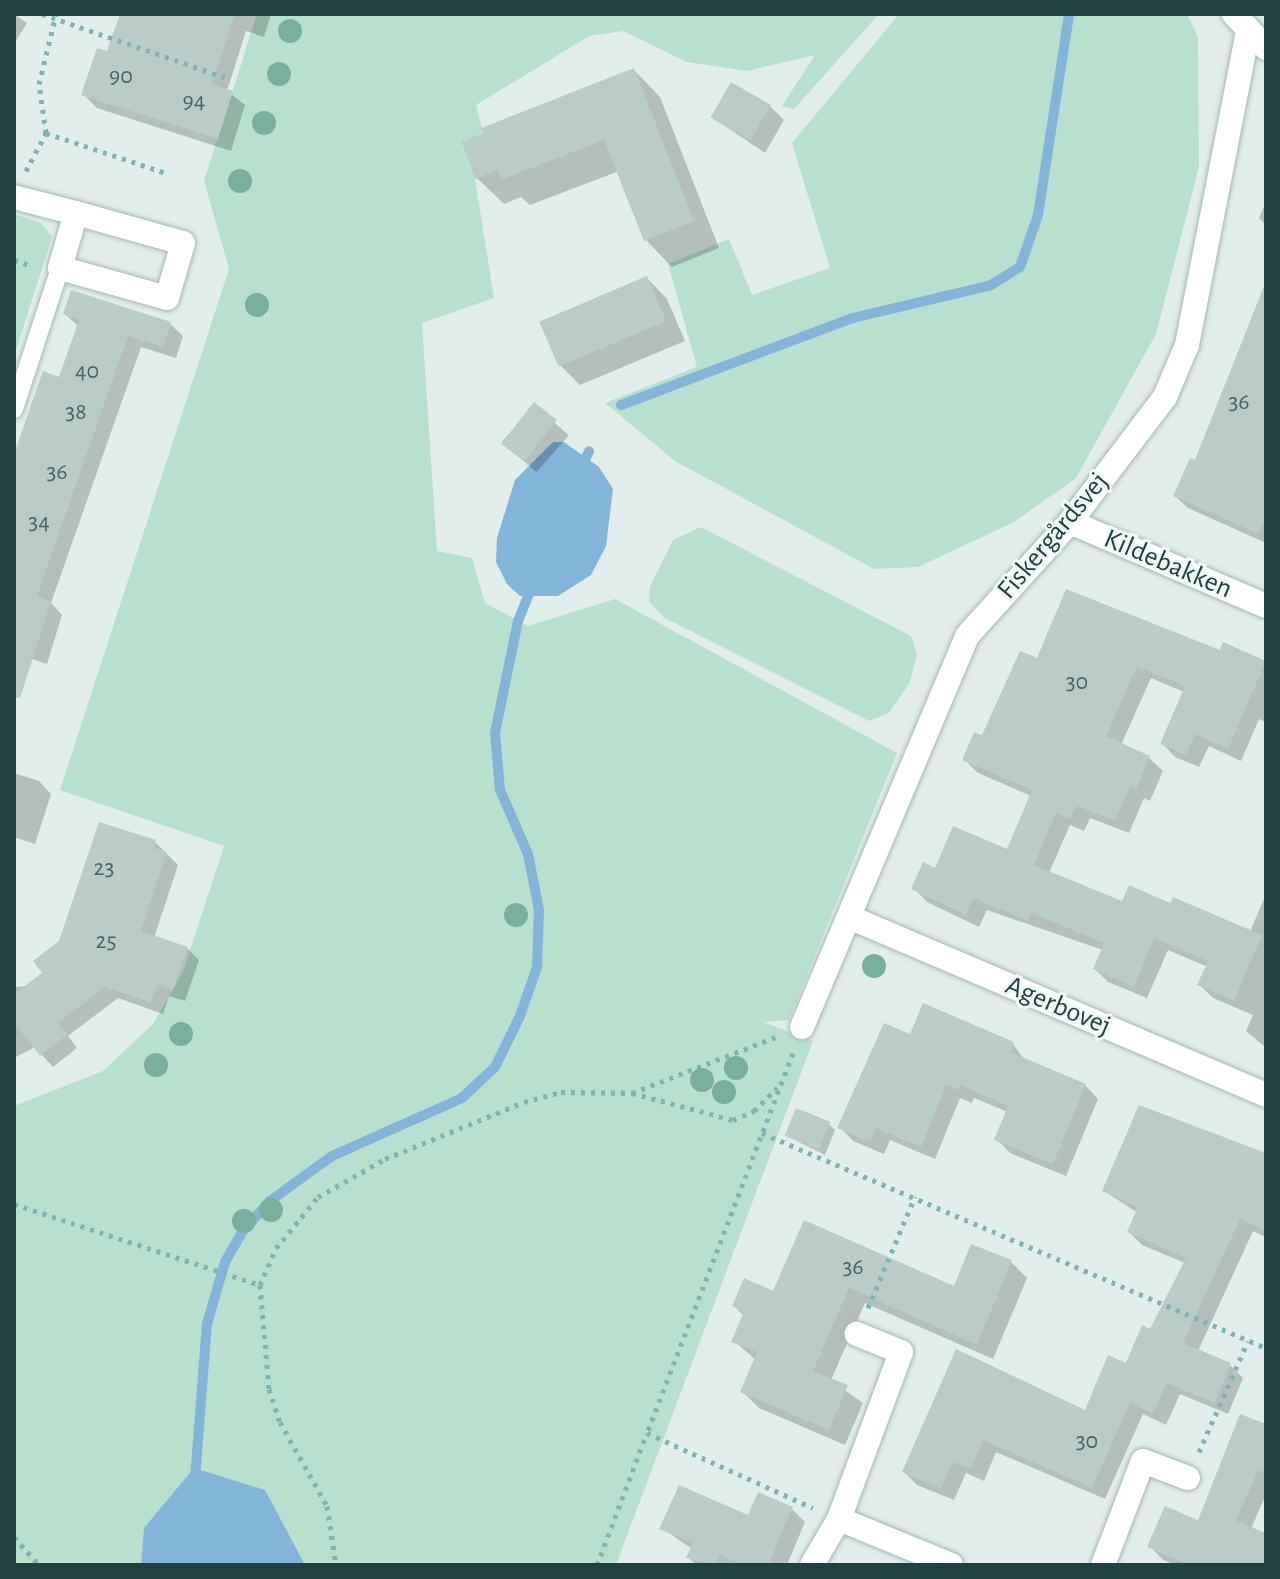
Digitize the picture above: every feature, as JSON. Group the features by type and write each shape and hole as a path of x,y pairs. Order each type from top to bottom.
{"street":[{"path":"1241,22 1266,48"},
{"name":"Fiskergårdsvej","path":"802,1027 967,636 1070,522 1165,397 1187,345 1241,22"},
{"path":"17,189 76,213 183,243 167,298 60,268 76,213"},
{"name":"Kildebakken","path":"1070,522 1266,606"},
{"name":"Agerbovej","path":"849,917 1266,1095"},
{"path":"812,1565 839,1519 901,1352 857,1334"},
{"path":"1103,1565 1143,1461 1188,1478"},
{"path":"839,1519 951,1565"}],"lane":[{"path":"14,409 60,268"}],"path":[{"path":"42,14 224,77"},
{"path":"17,189 46,133 39,84 54,17"},
{"path":"46,133 169,174"},
{"path":"597,1565 802,1027"},
{"path":"632,1093 802,1027"},
{"path":"336,1565 327,1506 280,1422 269,1389 260,1285 276,1248 318,1197 385,1159 561,1092 632,1093 733,1120 766,1103 783,1081"},
{"path":"762,1133 1266,1348"},
{"path":"857,1334 915,1196"},
{"path":"14,1204 260,1285"},
{"path":"1188,1478 1248,1341"},
{"path":"647,1433 839,1519"},
{"path":"14,1537 39,1565"}],"green space":[{"path":"257,14 879,14 794,109 782,106 815,55 747,71 687,62 623,31 589,36 476,105 483,133 461,143 475,179 494,298 422,323 437,551 472,558 485,603 528,626 615,599 897,753 789,1020 763,1022 813,1041 616,1565 14,1565 14,1106 103,1071 153,1024 183,972 224,846 60,790 229,269 204,181"},
{"path":"899,14 1187,14 1198,37 1199,167 1156,334 1076,478 1014,522 918,567 874,569 675,461 605,403 697,367 668,264 729,239 752,295 830,268 792,143"},
{"path":"14,214 41,223 52,237 14,357"},
{"path":"701,527 911,636 917,654 910,682 889,713 869,721 665,618 649,602 650,587 673,540"}],"water":[{"path":"553,442 564,442 599,467 613,489 606,546 591,575 558,596 520,596 507,584 496,562 497,538 515,480"},
{"path":"194,1468 265,1490 305,1565 141,1565 144,1528"}],"building":[{"path":"120,14 235,14 212,84 233,91 218,139 81,95 97,48 107,51"},
{"path":"634,68 694,221 644,241 604,140 501,180 498,170 475,179 461,142 483,133 481,128"},
{"path":"731,82 771,105 750,141 710,118"},
{"path":"647,276 666,321 558,367 539,322"},
{"path":"1266,281 1266,517 1259,534 1173,496 1190,458 1195,460"},
{"path":"71,290 171,322 163,347 128,336 37,596 51,601 20,698 14,697 14,454 43,371 59,377 79,320 63,314"},
{"path":"534,402 557,420 524,462 501,444"},
{"path":"1066,589 1220,650 1223,642 1266,661 1228,749 1195,734 1186,755 1160,744 1185,686 1137,666 1106,736 1150,756 1136,789 1130,787 1115,821 1077,806 1070,819 1056,813 1034,865 1122,901 1129,885 1170,903 1173,897 1262,935 1234,1001 1197,985 1208,961 1154,938 1134,987 1093,969 1104,943 1031,913 1028,921 973,898 966,915 911,889 923,862 935,868 953,826 1007,849 1032,790 962,760 974,732 982,735 1020,651 1037,658"},
{"path":"99,822 156,840 154,848 167,852 141,931 188,947 173,990 157,985 151,1003 105,987 58,1023 67,1035 40,1056 14,1023 14,994 42,973 33,961 59,941"},
{"path":"923,1003 1014,1042 1010,1052 1086,1084 1053,1164 994,1140 1008,1106 960,1085 958,1090 946,1085 921,1147 876,1128 871,1142 837,1128 884,1023 910,1034"},
{"path":"1139,1105 1266,1153 1266,1230 1240,1219 1183,1343 1231,1363 1215,1403 1167,1383 1153,1413 1130,1403 1092,1488 983,1440 971,1469 953,1462 941,1489 902,1472 956,1349 1085,1410 1108,1355 1126,1363 1142,1325 1150,1329 1186,1258 1127,1232 1138,1207 1102,1191"},
{"path":"796,1108 830,1122 819,1150 785,1136"},
{"path":"804,1220 954,1286 971,1244 1012,1260 977,1345 849,1288 813,1371 848,1385 829,1430 740,1392 757,1352 731,1342 744,1312 732,1306 744,1278 773,1291"},
{"path":"1240,1414 1266,1424 1266,1474 1258,1470 1236,1521 1266,1533 1266,1565 1190,1565 1147,1547 1165,1506 1198,1520"},
{"path":"679,1485 748,1515 758,1492 793,1507 768,1565 744,1565 720,1555 715,1565 686,1558 693,1543 659,1529"}],"waterway":[{"path":"621,405 853,318 991,285 1020,267 1038,215 1069,14"},
{"path":"580,469 589,451"},
{"path":"195,1479 207,1324 225,1262 242,1232 270,1201 332,1156 462,1098 495,1067 520,1016 537,967 539,910 528,854 500,790 495,733 518,621 533,584"}]}
